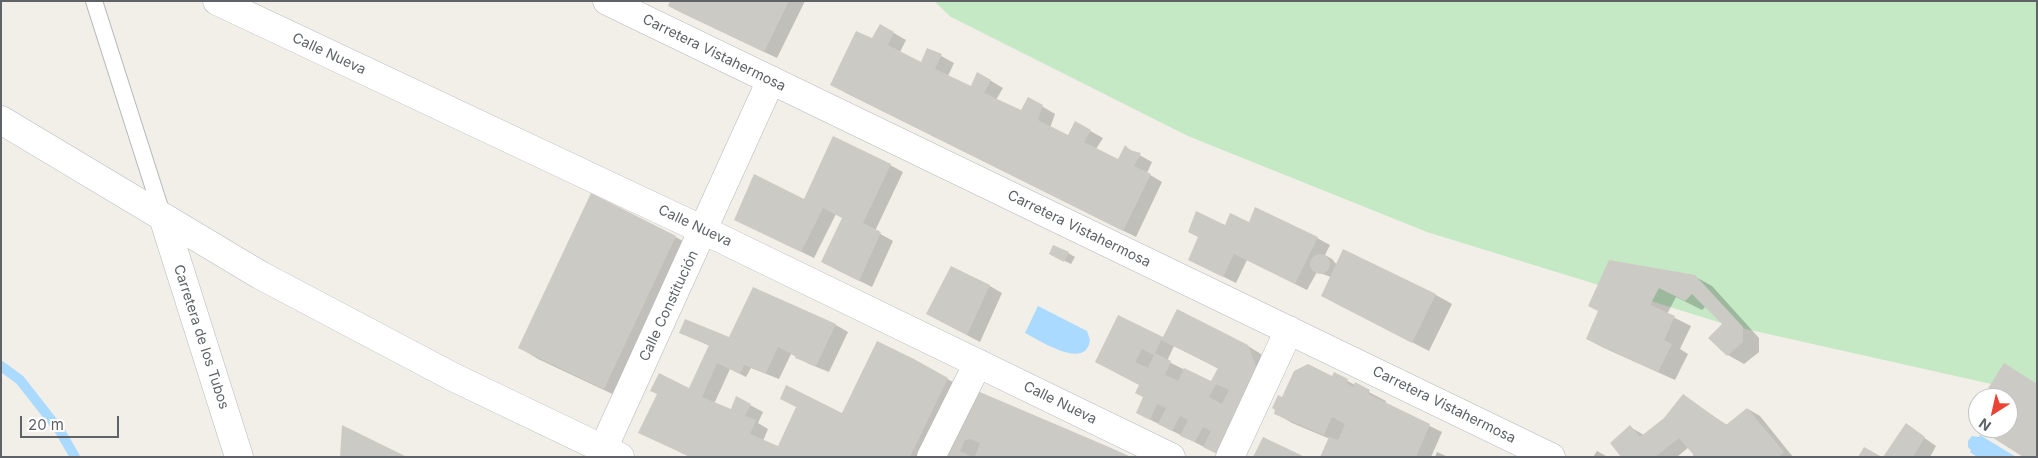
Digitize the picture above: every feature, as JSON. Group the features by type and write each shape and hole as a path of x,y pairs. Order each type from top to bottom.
{"street":[{"name":"Calle Nueva","path":"217,1 703,230 1171,457"},
{"name":"Carretera Vistahermosa","path":"607,1 1551,457"},
{"name":"Calle Constitución","path":"612,453 703,230 771,80"},
{"path":"1,120 260,275 453,377 612,453"},
{"name":"Carretera de los Tubos","path":"163,217 239,457"},
{"path":"1230,457 1289,330"},
{"path":"931,457 978,363"}],"lane":[{"path":"94,1 163,217"}],"green space":[{"path":"934,1 2037,1 2037,392 2018,390 2018,388 2009,388 1728,325 1427,232 1188,136 951,17"}],"water":[{"path":"1038,306 1087,331 1090,340 1087,349 1080,353 1072,354 1052,347 1025,333"},
{"path":"1970,438 1985,438 2016,457 1977,457 1970,452 1968,441"}],"building":[{"path":"670,1 789,1 764,52 668,6"},
{"path":"880,24 894,32 888,45 921,62 927,48 942,54 935,69 971,86 977,72 991,80 984,93 1021,110 1028,97 1043,105 1038,120 1068,135 1075,121 1091,130 1084,142 1118,159 1125,145 1130,150 1141,153 1134,166 1151,174 1123,231 830,85 856,31 872,38"},
{"path":"833,136 891,164 863,223 881,232 859,281 821,262 842,218 823,208 801,252 734,220 754,174 804,199"},
{"path":"591,193 676,236 604,389 518,348"},
{"path":"1255,207 1318,237 1295,284 1234,254 1223,277 1188,260 1198,237 1188,232 1196,211 1225,225 1230,213 1249,222"},
{"path":"1053,245 1069,252 1064,262 1049,254"},
{"path":"1343,249 1436,294 1412,343 1321,296"},
{"path":"1316,254 1324,254 1330,260 1330,268 1324,274 1316,274 1310,268 1310,260"},
{"path":"1609,260 1695,275 1743,327 1743,342 1727,356 1708,338 1722,324 1692,294 1685,301 1659,288 1650,305 1675,316 1664,340 1672,344 1658,372 1586,339 1598,311 1588,306"},
{"path":"951,266 990,285 967,335 926,314"},
{"path":"753,287 836,324 816,366 795,358 796,356 778,347 766,373 744,365 740,374 717,363 702,397 731,409 736,396 751,404 745,416 756,420 750,434 778,446 796,407 780,399 786,385 842,413 877,341 948,378 910,457 691,457 638,433 657,394 650,391 659,373 689,388 709,345 679,333 685,319 729,337"},
{"path":"1177,309 1248,345 1257,369 1217,454 1203,447 1211,431 1203,427 1195,442 1180,436 1188,420 1180,416 1172,431 1158,424 1166,408 1157,404 1150,420 1136,413 1143,397 1135,393 1139,385 1095,362 1118,315 1163,337","holes":["1161,340 1218,368 1211,381 1184,368 1178,381 1165,375 1171,361 1155,353","1142,349 1154,355 1148,368 1135,362","1216,384 1229,390 1222,404 1209,397"]},
{"path":"2004,363 2037,384 2037,457 2023,457 1993,438 2018,438 2018,388 1988,388"},
{"path":"1308,364 1332,376 1334,372 1348,379 1347,383 1353,387 1355,382 1370,390 1368,394 1430,424 1416,457 1320,457 1329,437 1338,440 1345,424 1332,417 1324,435 1274,414 1275,410 1272,408 1278,395 1282,397 1294,371"},
{"path":"975,390 1131,457 975,457 980,443 970,439 965,440 960,451 972,457 937,457"},
{"path":"1683,394 1726,425 1747,408 1784,452 1778,457 1693,457 1693,454 1679,438 1655,457 1621,457 1610,443 1630,425 1640,437 1664,418"},
{"path":"1906,423 1925,437 1913,457 1883,457"},
{"path":"342,425 407,457 340,457"},
{"path":"1263,437 1305,457 1253,457"},
{"path":"1864,447 1882,457 1858,457"}],"waterway":[{"path":"1,366 20,380 60,431 75,457"}]}
